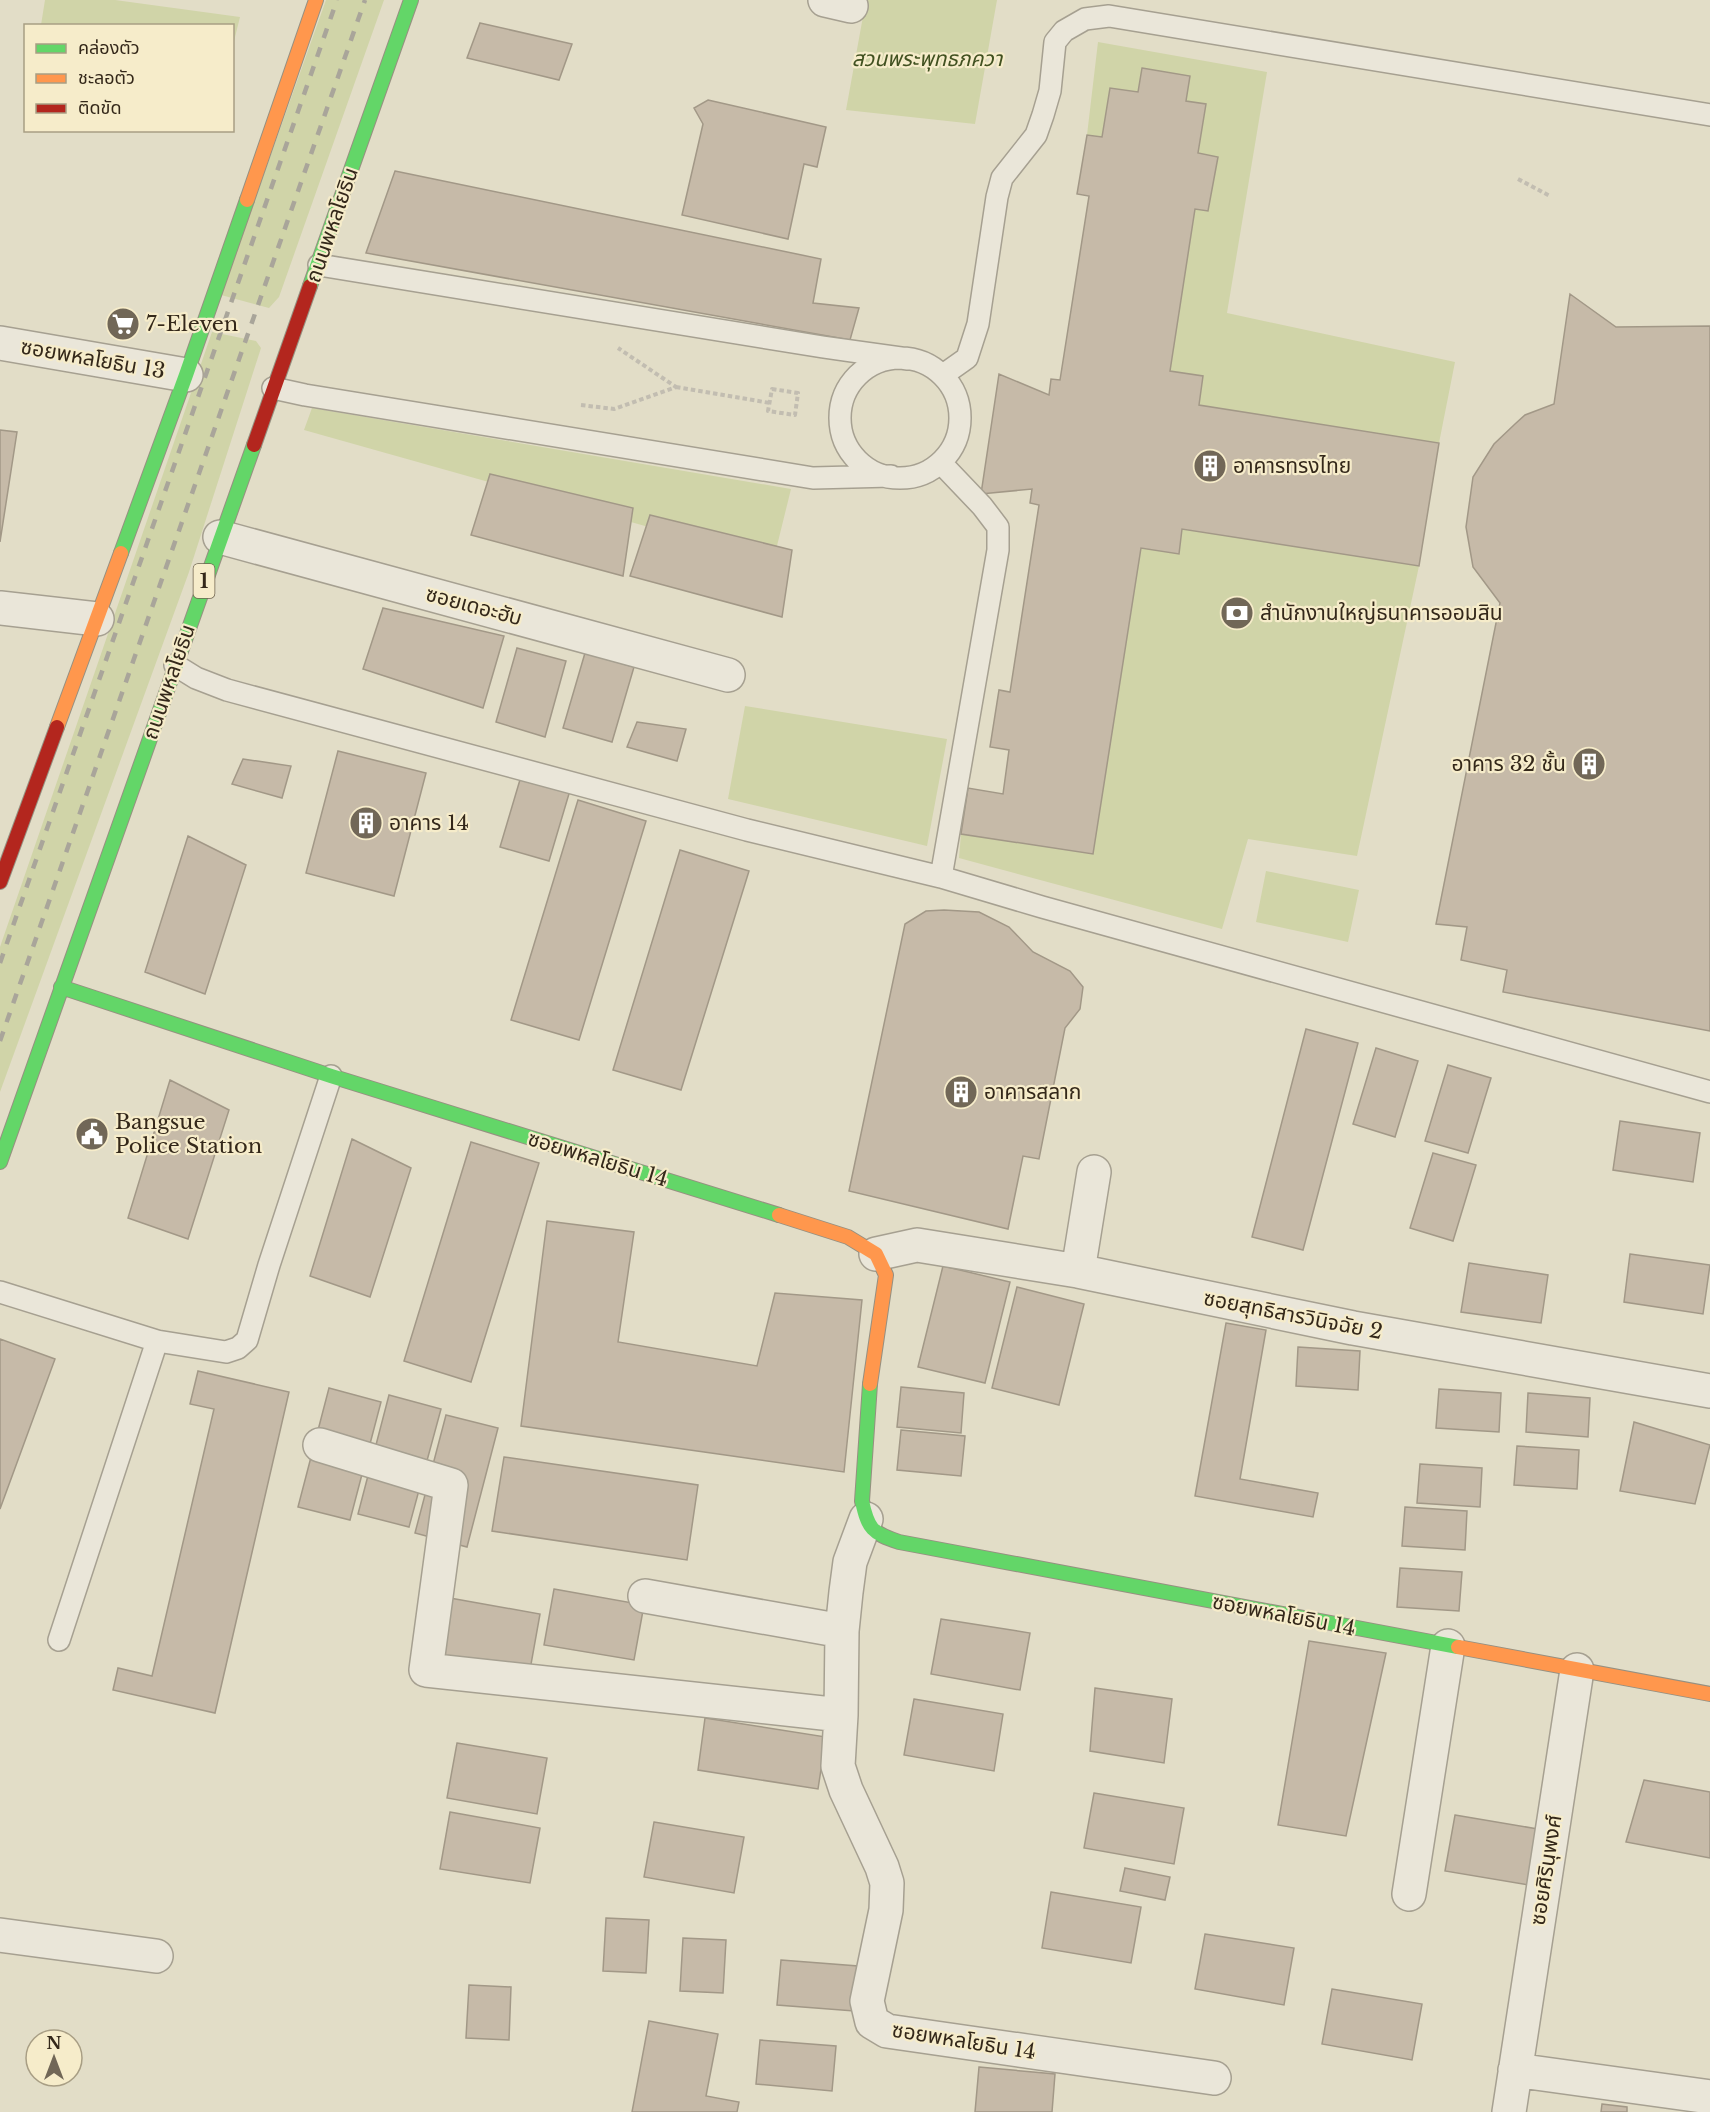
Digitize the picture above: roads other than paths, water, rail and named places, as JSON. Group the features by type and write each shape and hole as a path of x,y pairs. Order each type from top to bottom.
{"main road":[{"path":"0,882 186,375 314,0"},
{"name":"ถนนพหลโยธิน","path":"0,1162 411,0"},
{"name":"ซอยพหลโยธิน 14","path":"61,987 331,1076 848,1237 876,1254 886,1275 868,1399 862,1501 866,1519 877,1535 899,1542 1710,1694"}],"street":[{"name":"ซอยพหลโยธิน 13","path":"0,343 186,375"},
{"name":"ซอยเดอะฮับ","path":"220,537 728,675"},
{"path":"0,608 97,619"},
{"path":"1078,1271 1095,1172"},
{"name":"ซอยสุทธิสารวินิจฉัย 2","path":"876,1254 917,1245 1078,1271 1353,1328 1710,1391"},
{"path":"320,1445 451,1485 426,1670 841,1715"},
{"name":"ซอยพหลโยธิน 14","path":"866,1519 850,1562 842,1631 838,1766 846,1790 882,1867 887,1883 885,1910 867,2001 872,2022 888,2031 1214,2078"},
{"path":"645,1596 842,1631"},
{"path":"1409,1894 1448,1646"},
{"name":"ซอยศิรินุพงศ์","path":"1509,2112 1577,1670"},
{"path":"0,1935 156,1956"},
{"path":"1515,2070 1710,2097"}],"lane":[{"path":"942,375 967,358 978,324 999,188 1002,178 1036,135 1050,91 1055,42 1064,31 1085,19 1109,16 1710,115"},
{"path":"319,265 812,345 908,358 927,364 942,375 954,390 960,408 960,427 953,447 940,463 922,474 902,478 881,475 863,466 849,450 840,431 840,410 846,392 856,376 871,364 890,358 908,358"},
{"path":"273,388 813,478 891,476"},
{"path":"940,463 982,506 998,527 998,550 941,877"},
{"path":"175,665 196,678 227,690 747,830 941,877 1042,908 1710,1092"},
{"path":"0,1292 157,1341 226,1353 238,1348 247,1340 331,1076"},
{"path":"59,1640 157,1341"}],"railway":[{"path":"0,963 337,0"},
{"path":"0,1041 365,0"}],"place":[{"name":"7-Eleven","path":"123,324"},
{"name":"อาคารทรงไทย","path":"1210,466"},
{"name":"สำนักงานใหญ่ธนาคารออมสิน","path":"1237,613"},
{"name":"อาคาร 32 ชั้น","path":"1589,764"},
{"name":"อาคาร 14","path":"366,823"},
{"name":"อาคารสลาก","path":"961,1092"},
{"name":"Bangsue Police Station","path":"92,1134"}],"park label":[{"name":"สวนพระพุทธภควา","path":"927,59"}]}
